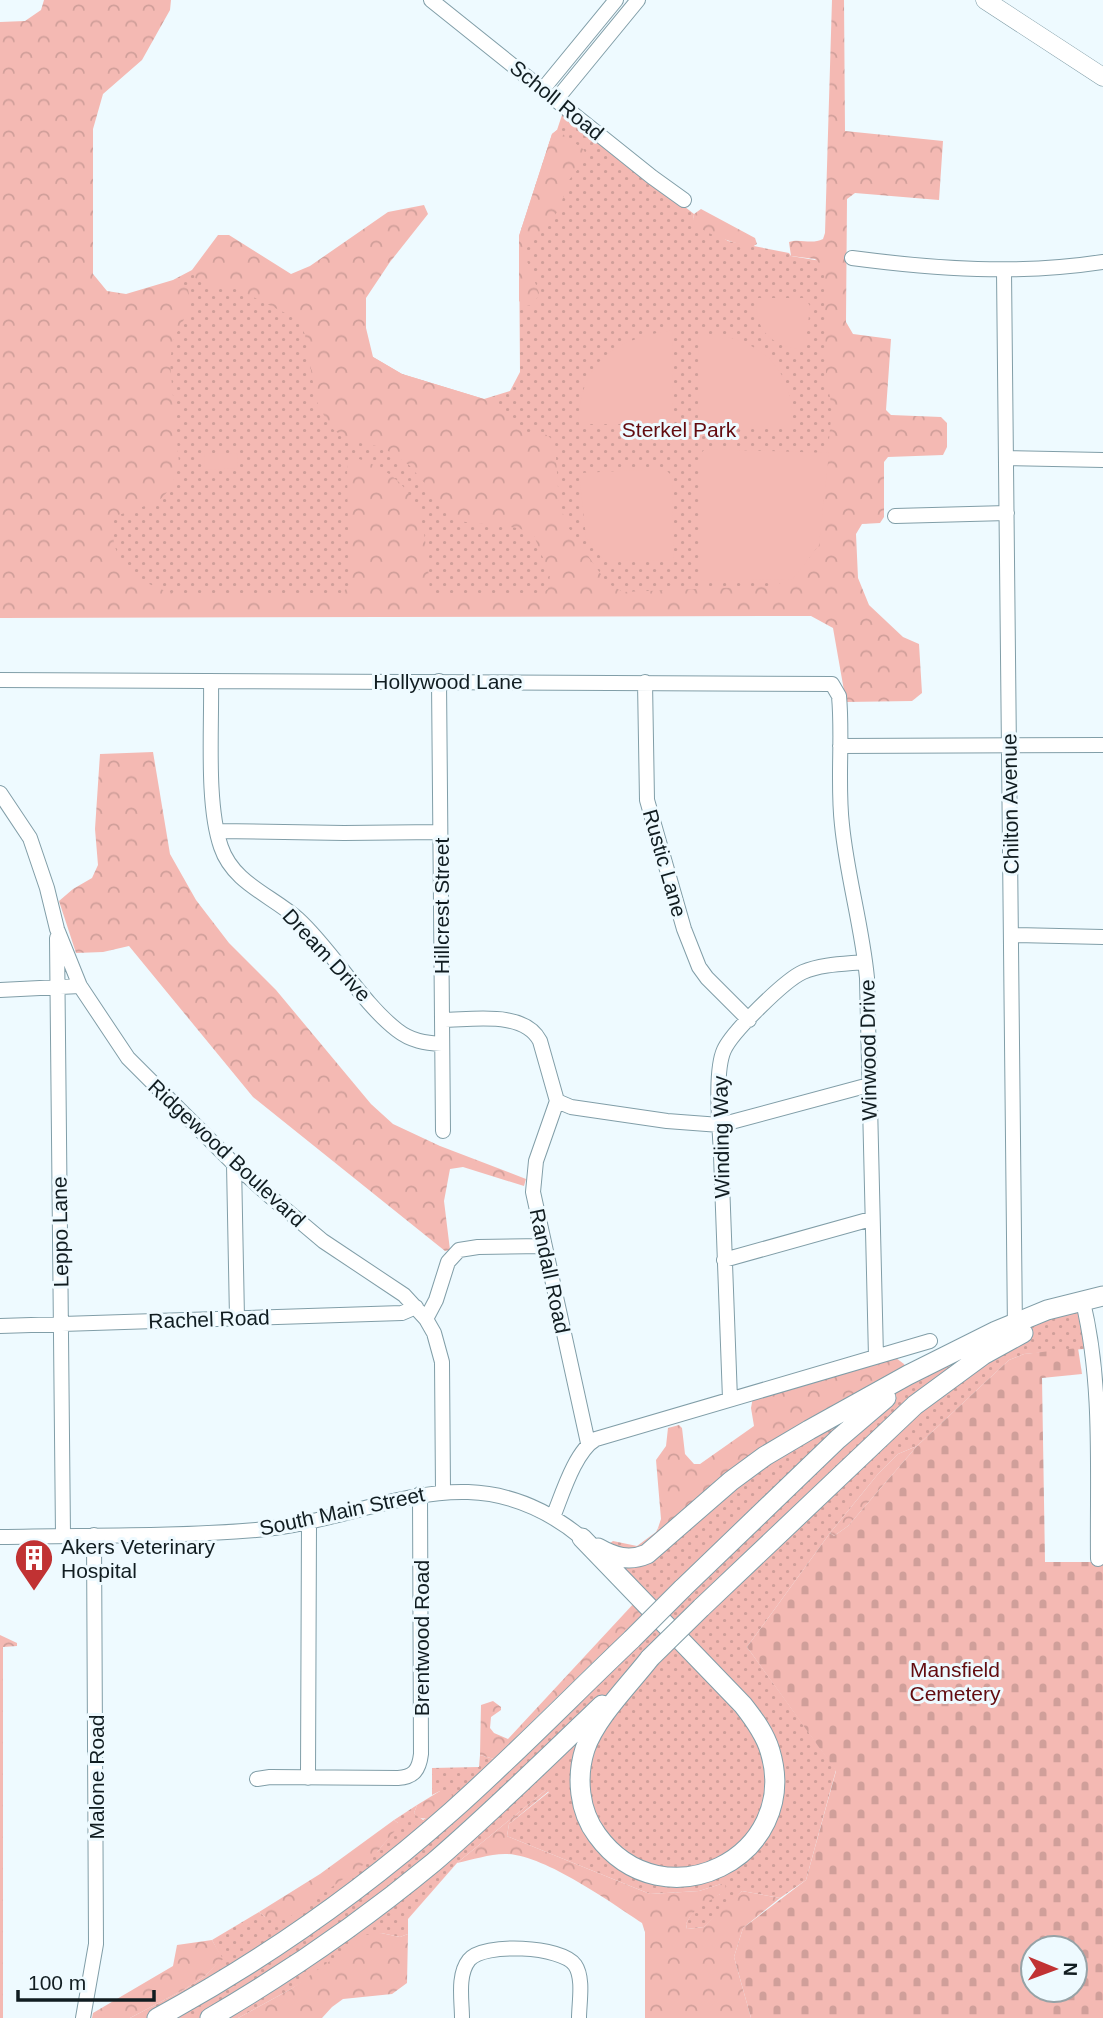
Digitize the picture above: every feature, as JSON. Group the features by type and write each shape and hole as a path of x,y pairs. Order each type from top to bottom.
{"highway":[{"path":"210,2018 311,1954 432,1863 515,1788 874,1441 933,1390 1047,1310 1103,1296"},
{"path":"582,1538 611,1556 632,1559 647,1554 712,1496 765,1457 895,1382 1015,1330"},
{"path":"157,2018 281,1943 379,1872 453,1810 853,1426 890,1395 942,1360"},
{"path":"582,1538 743,1705 756,1721 770,1750 774,1766 774,1796 762,1828 740,1856 702,1876 661,1877 648,1874 623,1861 594,1831 582,1803 581,1767 591,1736 650,1658"}],"main road":[{"path":"985,0 1103,77"}],"street":[{"name":"Scholl Road","path":"431,0 684,200"},
{"path":"543,89 616,0"},
{"path":"556,100 638,0"},
{"path":"852,258 923,267 1004,271 1103,262"},
{"name":"Chilton Avenue","path":"1004,271 1015,1330"},
{"path":"1007,458 1103,460"},
{"path":"895,516 1007,513"},
{"name":"Hollywood Lane","path":"0,680 832,684 839,696 840,746"},
{"name":"Dream Drive","path":"211,681 213,801 217,831 227,860 240,876 306,927 389,1023 417,1041 442,1044"},
{"name":"Hillcrest Street","path":"439,681 443,1130"},
{"name":"Rustic Lane","path":"645,682 647,800 684,929 692,954 707,978 749,1020"},
{"path":"840,746 1103,745"},
{"name":"Winwood Drive","path":"840,746 839,791 845,851 865,962 876,1357"},
{"name":"Ridgewood Boulevard","path":"0,793 30,838 57,929 80,986 128,1058 234,1164 313,1233 404,1295 426,1319 434,1333 442,1363 443,1491"},
{"path":"217,831 440,832"},
{"name":"Leppo Lane","path":"57,929 63,1535"},
{"path":"1011,935 1103,937"},
{"name":"Winding Way","path":"730,1399 720,1125 723,1052 728,1043 784,985 804,972 865,962"},
{"path":"0,990 80,986"},
{"path":"442,1020 516,1020 530,1028 536,1034 543,1050 557,1101 571,1107 667,1121 720,1125 869,1085"},
{"name":"Randall Road","path":"557,1101 534,1170 533,1192 588,1443"},
{"path":"234,1164 237,1318"},
{"path":"724,1260 871,1219"},
{"path":"426,1319 436,1300 448,1262 459,1250 478,1247 544,1246"},
{"path":"1083,1302 1097,1379 1098,1559"},
{"name":"Rachel Road","path":"0,1325 402,1313 416,1307"},
{"path":"553,1517 580,1455 588,1443 930,1341"},
{"name":"South Main Street","path":"0,1537 241,1531 309,1522 420,1494 468,1491 498,1496 531,1507 553,1517 582,1538"},
{"name":"Brentwood Road","path":"308,1778 409,1777 418,1769 421,1754 420,1494"},
{"path":"257,1779 308,1778 309,1522"},
{"name":"Malone Road","path":"83,2018 96,1944 94,1535"},
{"path":"462,2018 463,1973 471,1957 498,1949 553,1952 565,1956 578,1971 579,2018"}],"green space":[{"path":"44,0 171,0 170,10 142,60 103,94 93,129 93,274 107,291 126,294 173,280 188,289 191,306 173,340 170,363 179,463 171,488 159,501 113,517 115,547 127,568 147,583 174,594 342,594 349,585 347,465 356,458 379,468 409,494 423,528 430,592 434,595 538,595 548,589 550,575 534,536 519,528 457,521 447,515 433,493 409,465 382,447 349,441 330,427 316,400 305,335 299,320 229,285 211,285 195,278 192,270 218,235 229,235 291,274 310,266 388,212 424,205 428,214 366,298 366,328 373,357 402,374 484,399 509,413 526,432 547,435 555,442 559,503 568,527 607,583 623,592 771,586 793,579 819,545 832,408 826,377 824,268 815,259 791,256 789,242 819,241 825,233 832,0 844,0 845,131 943,141 939,200 855,193 847,199 846,322 853,334 891,339 886,410 891,415 941,417 947,423 947,447 943,455 888,457 884,462 884,517 880,523 862,524 856,534 858,578 869,605 903,637 919,644 922,693 912,701 846,702 833,628 811,616 0,618 0,22 25,21 41,10"},
{"name":"Sterkel Park","path":"563,112 694,214 693,219 728,241 845,265 850,597 77,603 173,280 192,270 285,287 373,357 402,374 484,399 510,391 520,372 519,236 552,134 557,130"},
{"path":"557,130 583,149 588,157 569,180 559,210 526,249 526,258 539,293 534,305 525,306 519,301 519,236 552,134"},
{"path":"701,209 755,238 757,244 752,247 703,230 693,219 694,214"},
{"path":"756,298 805,298 810,306 805,350 783,345 768,336 759,320"},
{"path":"673,330 672,417 666,424 579,424 586,384 605,357 634,340"},
{"path":"699,334 729,337 744,342 769,358 778,369 791,401 791,425 707,425 698,418"},
{"path":"705,449 829,453 819,545 793,579 699,581 699,455"},
{"path":"237,453 238,468 205,470 204,454"},
{"path":"665,469 672,476 674,561 603,560 586,537 579,473"},
{"path":"153,752 170,854 196,900 229,943 276,990 371,1104 393,1124 440,1146 526,1179 524,1186 463,1167 450,1169 444,1201 450,1250 445,1251 253,1097 129,946 103,952 76,953 59,901 92,878 98,865 95,829 100,754"},
{"path":"1089,1294 1096,1348 1024,1354 1009,1360 917,1446 898,1454 878,1474 830,1533 747,1647 836,1770 806,1880 780,1898 742,1891 704,1927 687,1929 686,1924 696,1909 720,1894 721,1884 699,1891 650,1894 507,1836 509,1824 549,1792 546,1790 457,1863 408,1919 408,1934 400,1937 381,1933 291,1989 238,2018 130,2018 205,1976 222,1959 212,1940 259,1912 265,1917 378,1851 397,1827 398,1823 394,1820 417,1805 414,1813 423,1820 451,1801 440,1791 432,1795 432,1768 479,1767 480,1755 494,1759 569,1687 639,1611 606,1546 613,1541 637,1546 658,1528 661,1532 742,1464"},
{"name":"Mansfield Cemetery","path":"1078,1348 1082,1374 1042,1378 1045,1562 1103,1562 1103,2018 751,2018 734,1957 743,1928 806,1880 836,1771 747,1647 830,1533 834,1536 848,1526 917,1446 1009,1360 1024,1354"},
{"path":"896,1358 907,1370 661,1532 658,1528 661,1519 656,1460 666,1446 668,1428 679,1425 682,1428 685,1454 694,1464 700,1464 754,1426 751,1408 753,1397"},
{"path":"917,1446 848,1526 834,1536 830,1533 878,1474 898,1454"},
{"path":"636,1601 640,1611 617,1639 494,1759 480,1755 481,1705 493,1701 501,1707 501,1710 491,1717 490,1728 494,1733 508,1739"},
{"path":"0,1635 17,1643 17,1646 3,1647 3,2018 0,2018"},
{"path":"546,1790 549,1791 509,1824 507,1836 650,1894 699,1891 725,1885 726,1889 695,1911 686,1924 687,1929 704,1927 742,1891 780,1898 743,1928 734,1957 751,2018 645,2018 645,1932 642,1923 557,1870 520,1856 499,1854 457,1863"},
{"path":"440,1791 449,1791 452,1795 451,1801 443,1808 433,1816 423,1819 414,1813 417,1805"},
{"path":"394,1820 398,1827 363,1865 288,1918 265,1917 259,1912 320,1874"},
{"path":"381,1933 400,1937 408,1934 407,1983 392,1994 343,1999 322,2018 238,2018 291,1989 366,1935"},
{"path":"212,1940 223,1959 205,1976 185,1989 130,2018 92,2018 93,2013 173,1966 177,1945"}],"place":[{"name":"Akers Veterinary Hospital","path":"34,1592"}]}
